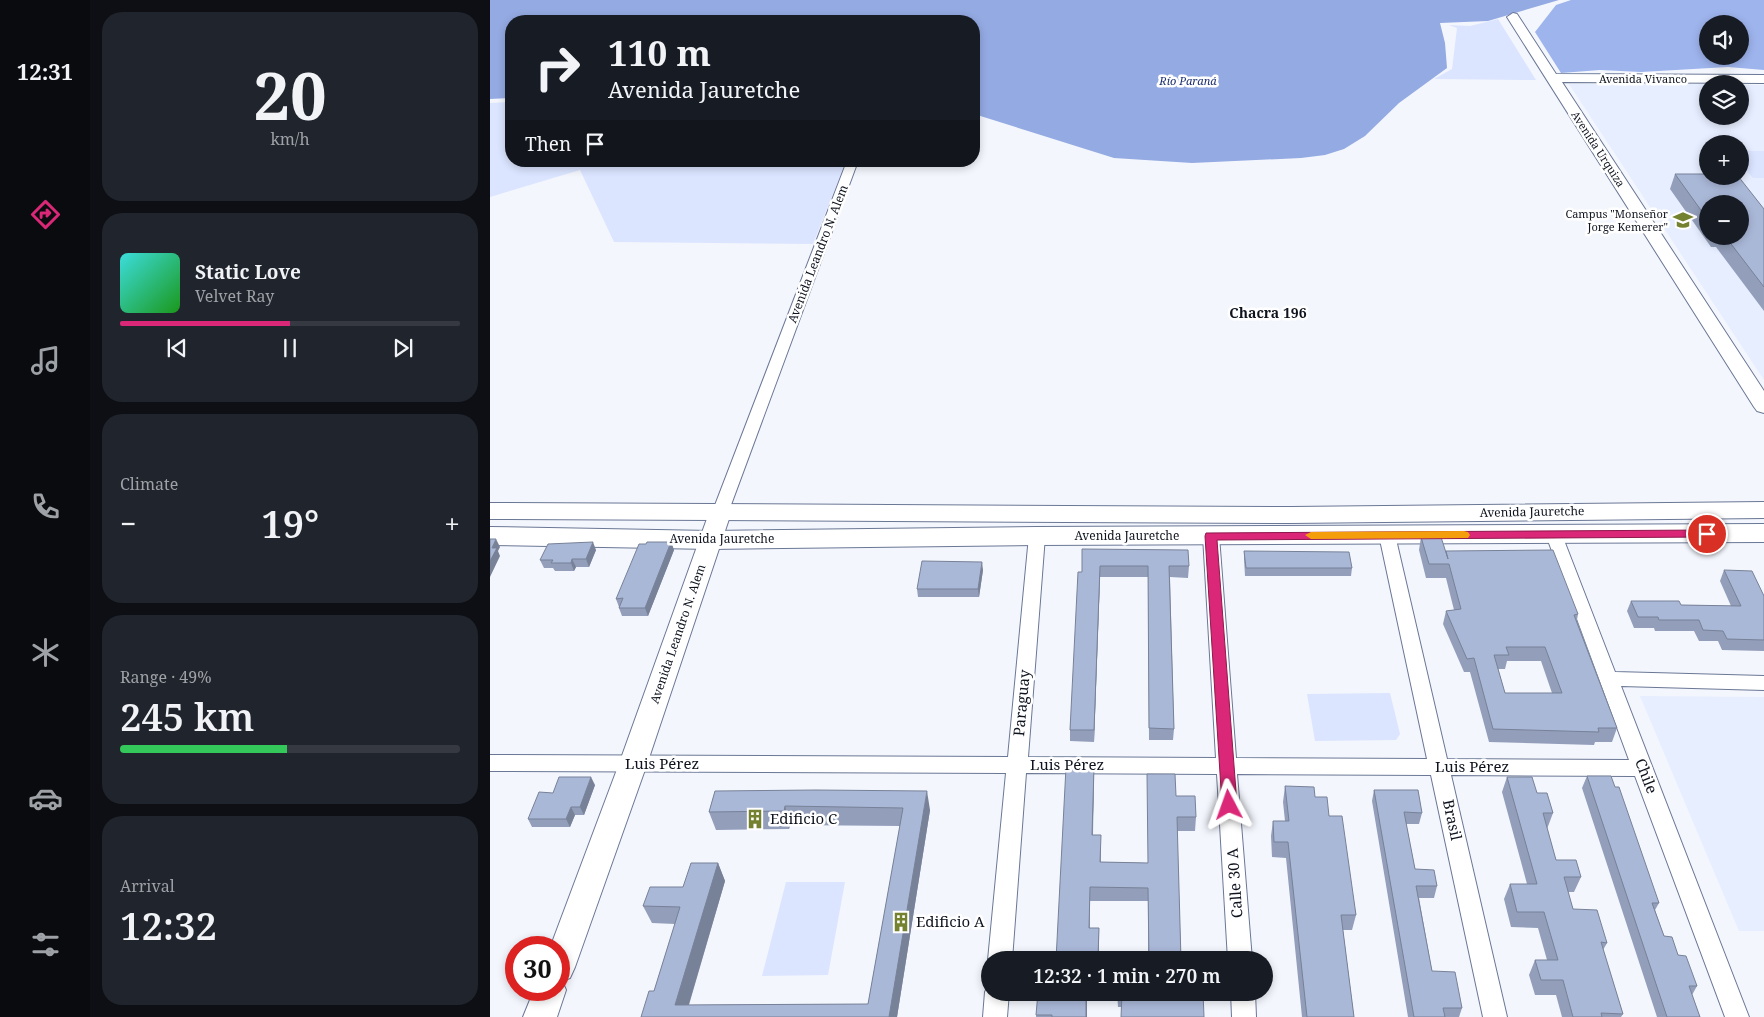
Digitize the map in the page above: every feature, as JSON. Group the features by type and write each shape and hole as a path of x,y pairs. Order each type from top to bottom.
{"main road":[{"name":"Avenida Urquiza","path":"1513,17 1764,407"},
{"name":"Avenida Vivanco","path":"1553,78 1764,79"},
{"name":"Avenida Jauretche","path":"490,536 716,526 1291,514 1764,510"},
{"name":"Avenida Jauretche","path":"490,511 716,526 1037,536 1764,534"},
{"name":"Avenida Leandro N. Alem","path":"570,937 716,526"},
{"path":"540,1017 546,1001"}],"street":[{"name":"Avenida Leandro N. Alem","path":"716,526 851,167"},
{"name":"Brasil","path":"1387,535 1495,1017"},
{"name":"Chile","path":"1554,535 1737,1017"},
{"name":"Paraguay","path":"1001,951 1037,536"},
{"name":"Calle 30 A","path":"1210,536 1239,951"},
{"path":"1609,679 1764,683"},
{"name":"Luis Pérez","path":"490,763 1643,768"},
{"path":"995,1017 996,1001"},
{"path":"1243,1001 1244,1017"}],"shaded area":[{"path":"1571,0 1764,0 1764,70 1728,67 1641,72 1600,70 1561,73 1535,32 1556,5"},
{"path":"1498,19 1536,80 1434,79 1452,69 1457,28 1449,25 1470,26"},
{"name":"Campus \"Monseñor Jorge Kemerer\"","path":"1569,84 1699,84 1699,125 1749,125 1749,85 1764,85 1764,380"},
{"path":"505,102 505,167 844,167 813,244 614,242 580,170 490,197 490,103"},
{"path":"1749,151 1764,151 1764,178 1753,178 1749,173"},
{"path":"1390,693 1400,734 1396,740 1315,741 1307,694"},
{"path":"1640,696 1764,697 1764,931 1739,931"},
{"path":"786,882 845,882 828,975 762,976"}],"water":[{"name":"Río Paraná","path":"490,0 1559,0 1488,21 1440,23 1445,43 1447,68 1399,103 1365,136 1344,149 1325,155 1301,158 1192,163 1114,158 980,116 980,15 505,15 505,98 490,99"}],"building":[{"path":"1675,174 1699,174 1699,185 1745,185 1764,209 1764,287 1732,245 1749,245 1749,195 1699,195 1699,207"},
{"path":"1421,537 1441,537 1448,559 1446,551 1553,550 1578,614 1574,615 1617,728 1598,728 1599,732 1493,729 1474,658 1467,659 1446,611 1461,609 1449,564 1429,564","holes":["1506,647 1545,647 1562,693 1505,693 1494,655 1509,655"]},
{"path":"490,539 496,539 492,548 497,548 490,561"},
{"path":"593,542 586,559 572,559 571,563 551,563 553,560 540,560 548,544"},
{"path":"647,542 671,542 645,608 619,608 623,598 616,599 639,544 646,544"},
{"path":"1082,549 1188,550 1189,566 1169,566 1174,729 1149,728 1148,566 1100,566 1094,730 1070,730 1078,572 1082,572"},
{"path":"1244,551 1349,552 1352,568 1246,568"},
{"path":"922,561 982,562 978,589 917,589"},
{"path":"1724,570 1752,571 1764,596 1764,640 1727,639 1723,631 1703,630 1699,620 1659,620 1658,617 1638,617 1631,601 1679,601 1681,605 1741,606"},
{"path":"1066,767 1094,767 1092,835 1101,835 1100,862 1148,863 1147,774 1175,774 1176,796 1195,796 1196,817 1177,817 1181,951 1149,951 1148,888 1090,887 1089,928 1099,928 1098,951 1056,951"},
{"path":"1587,776 1611,776 1615,787 1619,787 1659,903 1652,903 1664,936 1672,937 1678,955 1686,956 1697,986 1689,986 1700,1017 1667,1017"},
{"path":"559,777 591,777 580,807 571,807 566,819 528,819 539,792 553,793"},
{"path":"1507,777 1532,777 1537,793 1547,793 1553,813 1543,813 1556,860 1576,860 1581,877 1564,877 1573,909 1597,910 1607,943 1601,942 1623,1014 1601,1013 1602,1017 1573,1017 1563,980 1541,980 1535,960 1558,960 1544,912 1517,912 1510,884 1537,884"},
{"path":"1285,786 1314,787 1315,797 1327,797 1329,816 1342,816 1356,915 1341,915 1354,1017 1307,1017 1288,842 1274,842 1273,821 1289,821"},
{"path":"1374,790 1418,790 1422,813 1404,812 1415,869 1434,870 1437,886 1416,886 1432,971 1455,972 1462,1008 1443,1008 1445,1017 1414,1017"},
{"path":"715,791 927,791 889,1017 641,1017 649,991 654,991 680,907 643,906 650,887 683,887 691,863 718,863 675,1005 868,1004 903,808 785,806 784,811 709,812"},
{"path":"1037,1001 1086,1001 1086,1017 1036,1015"},
{"path":"1122,1001 1203,1001 1204,1017 1121,1017"}],"slow traffic":[{"path":"1311,535 1464,535"}],"place":[{"name":"Campus \"Monseñor Jorge Kemerer\"","path":"1683,220"},
{"name":"Edificio C","path":"755,819"},
{"name":"Edificio A","path":"901,922"}],"district":[{"name":"Chacra 196","path":"1268,313"}],"route":[{"path":"1229,805 1210,536 1707,534"}]}
